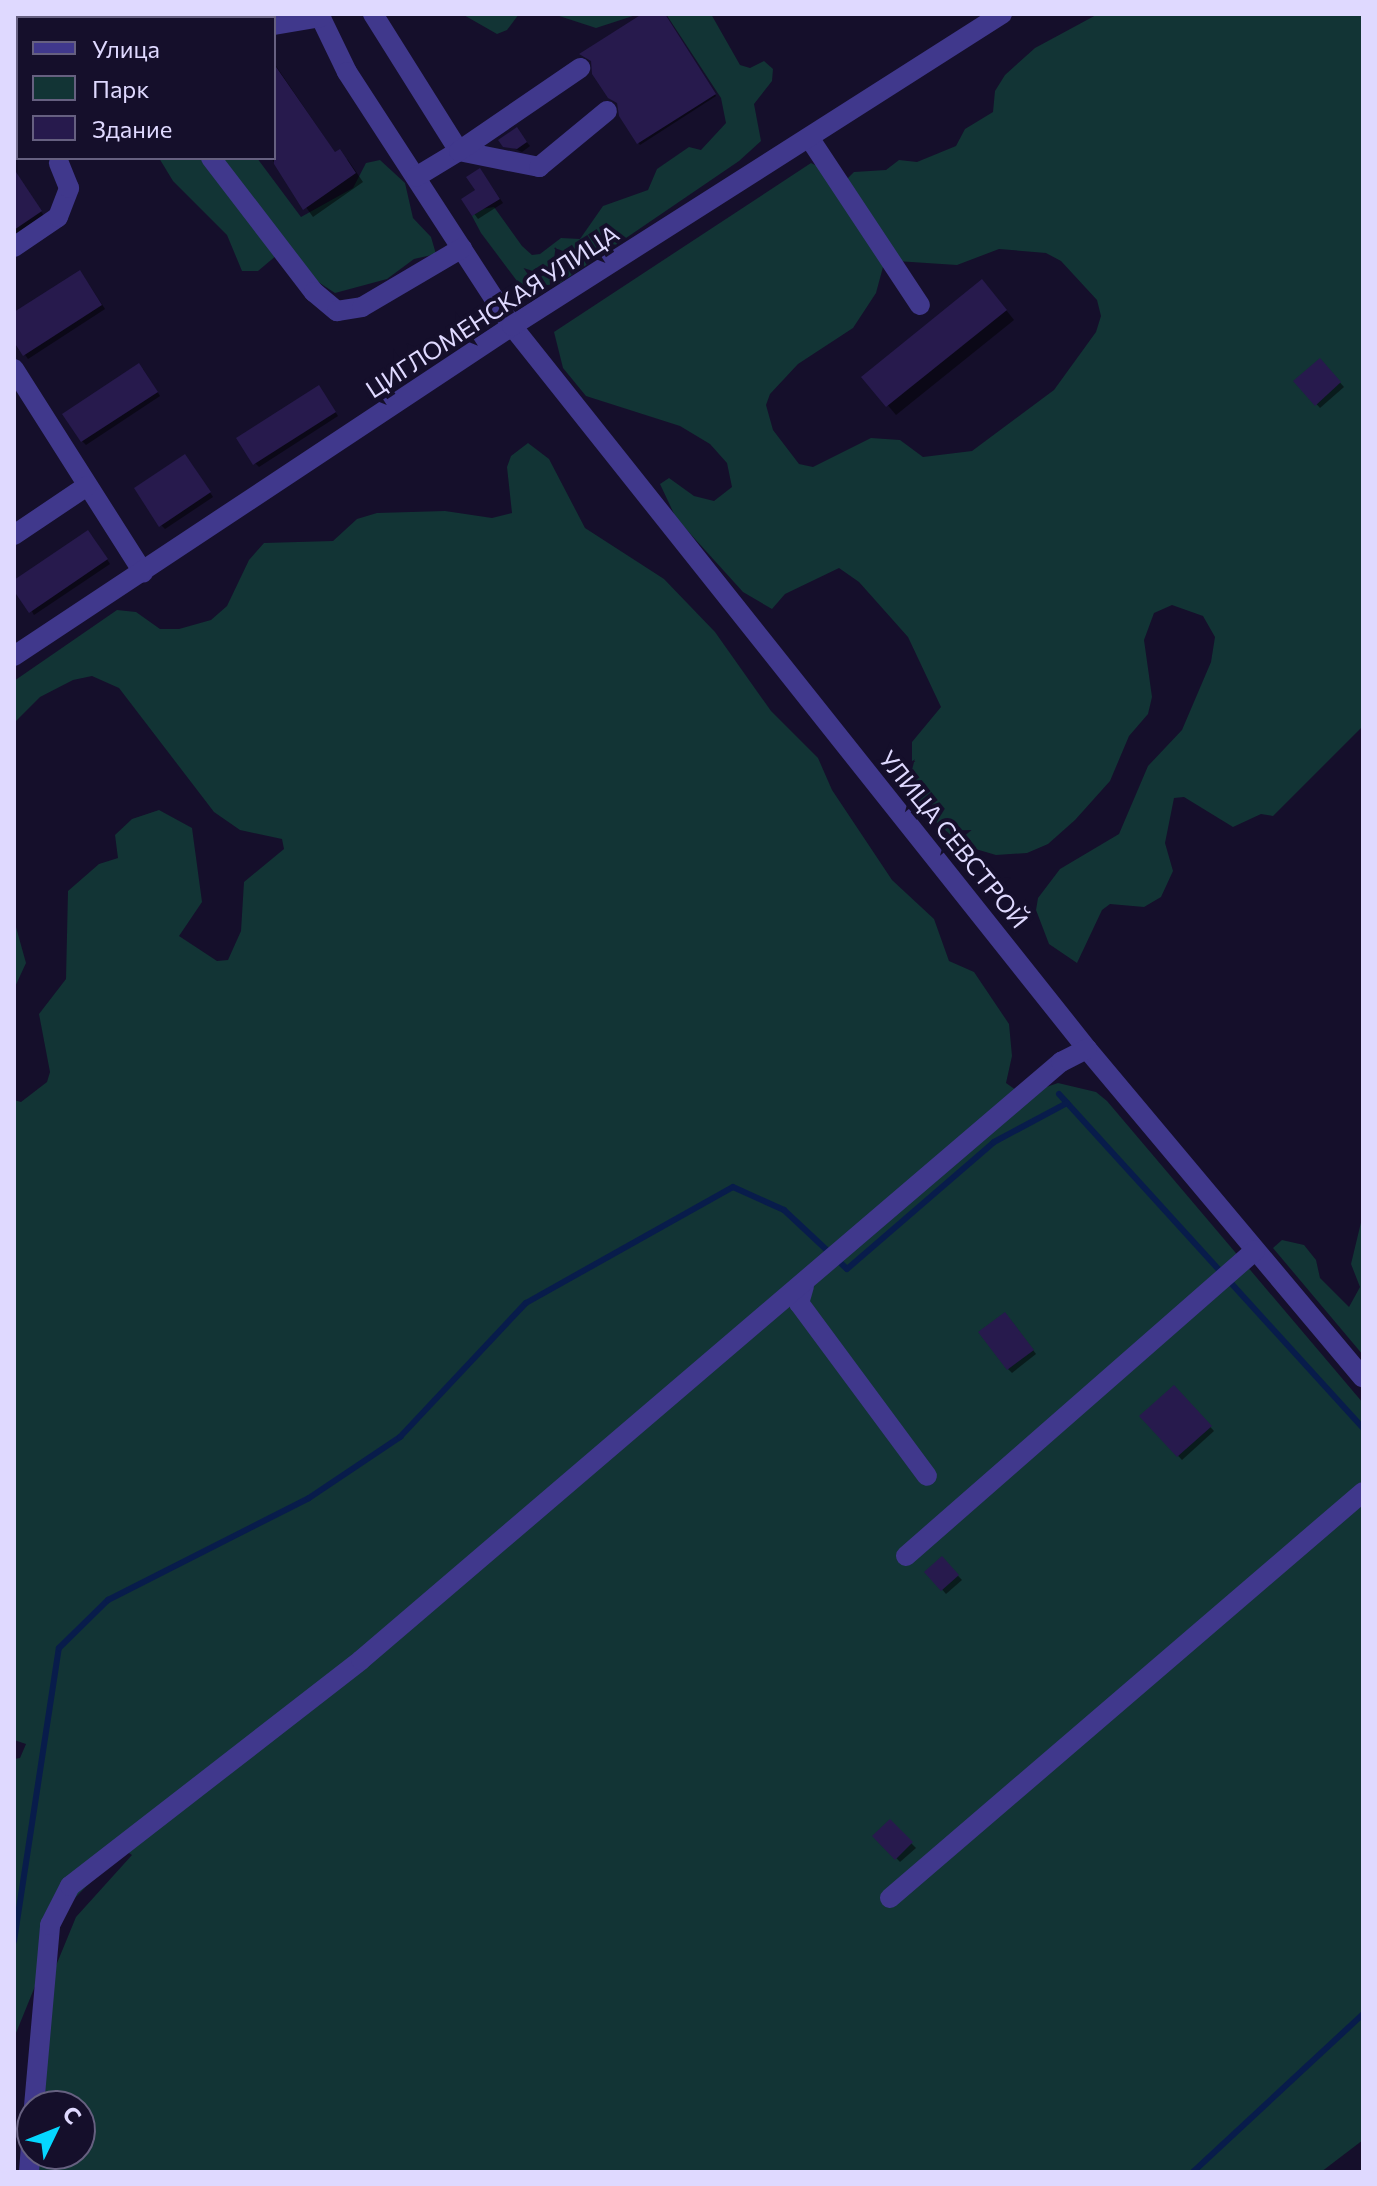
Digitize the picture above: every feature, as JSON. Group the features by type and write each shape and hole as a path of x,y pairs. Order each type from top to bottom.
{"street":[{"path":"373,14 459,151 539,167 607,111"},
{"name":"ЦИГЛОМЕНСКАЯ УЛИЦА","path":"14,656 512,326 1002,14"},
{"path":"276,25 320,16"},
{"name":"УЛИЦА СЕВСТРОЙ","path":"320,16 347,72 512,326 1087,1049 1363,1378"},
{"path":"416,177 580,68"},
{"path":"810,139 920,305"},
{"path":"213,160 314,292 337,311 362,307 462,248"},
{"path":"14,247 58,217 69,188 59,163"},
{"path":"14,369 143,572"},
{"path":"14,535 87,486"},
{"path":"35,2090 50,1925 70,1886 361,1660 689,1375 804,1286 1061,1062 1087,1049"},
{"path":"906,1556 1255,1250"},
{"path":"804,1286 799,1303 927,1476"},
{"path":"890,1898 1363,1492"}],"green space":[{"path":"19,14 178,16 20,16"},
{"path":"462,14 519,14 507,30 497,34"},
{"path":"553,14 639,14 596,28"},
{"path":"666,14 711,14 740,65 750,68 764,61 773,69 772,81 754,104 761,141 739,161 560,283 523,289 481,233 472,216 475,210 494,207 522,246 532,255 540,254 561,238 580,239 603,206 648,190 657,169 689,147 701,150 726,123 721,98"},
{"path":"1098,14 1363,14 1363,726 1273,816 1261,814 1233,827 1184,797 1174,798 1165,843 1173,871 1161,897 1144,907 1110,904 1102,910 1077,963 1049,944 1036,910 1038,898 1060,869 1119,834 1148,766 1182,730 1211,662 1215,637 1203,616 1172,605 1154,613 1144,640 1152,697 1148,714 1129,736 1110,781 1075,820 1048,844 1027,853 996,855 962,845 926,813 912,791 912,742 941,707 908,637 859,582 839,568 785,594 772,609 743,592 676,518 660,484 669,478 694,496 714,501 732,487 727,463 710,444 680,426 586,396 563,368 554,332 811,163 846,180 854,172 886,170 899,160 917,162 956,146 965,129 993,112 995,91 1005,75 1035,48","holes":["999,249 1046,253 1061,261 1097,300 1101,316 1096,332 1054,390 972,451 923,457 900,440 871,438 813,467 799,464 773,430 766,405 770,394 798,364 853,328 876,293 883,267 896,261 957,265"]},
{"path":"160,160 258,160 301,217 353,188 366,163 380,160 405,183 413,218 431,237 436,254 414,259 387,279 335,293 277,255 258,271 242,271 227,235 173,181"},
{"path":"528,443 549,459 585,528 664,579 715,632 771,711 818,758 832,790 892,880 934,919 949,961 974,972 1009,1024 1012,1056 1006,1083 1023,1095 1058,1083 1096,1092 1107,1101 1363,1403 1363,2140 1321,2172 26,2172 96,2170 96,2090 36,2090 48,1985 76,1917 132,1855 123,1849 68,1905 14,2038 14,1759 20,1758 26,1744 14,1740 14,1100 21,1102 47,1082 50,1072 39,1014 66,979 68,891 99,864 118,858 115,835 132,819 159,810 192,828 202,902 179,936 217,961 228,960 241,931 244,882 284,849 282,839 240,830 214,812 119,688 92,676 73,680 40,697 14,723 14,681 117,610 136,612 160,629 179,629 211,620 227,606 249,560 264,543 333,541 357,519 377,513 445,511 492,518 512,513 507,467 511,456"},
{"path":"14,920 26,963 14,989"},
{"path":"1363,1214 1363,1355 1273,1248 1282,1240 1304,1245 1316,1260 1320,1278 1349,1307 1360,1287 1351,1264"}],"building":[{"path":"642,14 665,14 716,94 637,144 619,116 617,103 608,98 592,74 591,61 579,54"},
{"path":"276,67 335,152 340,149 356,173 303,210 274,164"},
{"path":"517,127 527,142 517,149 503,147 498,140"},
{"path":"480,168 500,199 472,216 461,199 475,190 466,177"},
{"path":"14,169 42,211 14,230"},
{"path":"80,270 102,305 23,356 14,342 14,312"},
{"path":"982,279 1007,310 886,407 861,377"},
{"path":"1320,358 1341,382 1315,406 1293,381"},
{"path":"139,363 158,392 81,442 62,414"},
{"path":"319,385 336,412 253,465 236,438"},
{"path":"185,454 211,492 159,527 134,488"},
{"path":"88,530 108,559 29,613 14,591 14,580"},
{"path":"1005,1312 1034,1350 1007,1370 978,1332"},
{"path":"1174,1385 1212,1426 1177,1457 1139,1416"},
{"path":"942,1556 959,1575 941,1591 924,1572"},
{"path":"890,1819 913,1842 895,1860 872,1836"}],"waterway":[{"path":"1059,1094 1363,1428"},
{"path":"14,1941 59,1648 108,1600 309,1498 400,1437 526,1303 733,1187 784,1210 847,1269 994,1142 1067,1103"},
{"path":"1193,2172 1363,2014"}]}
